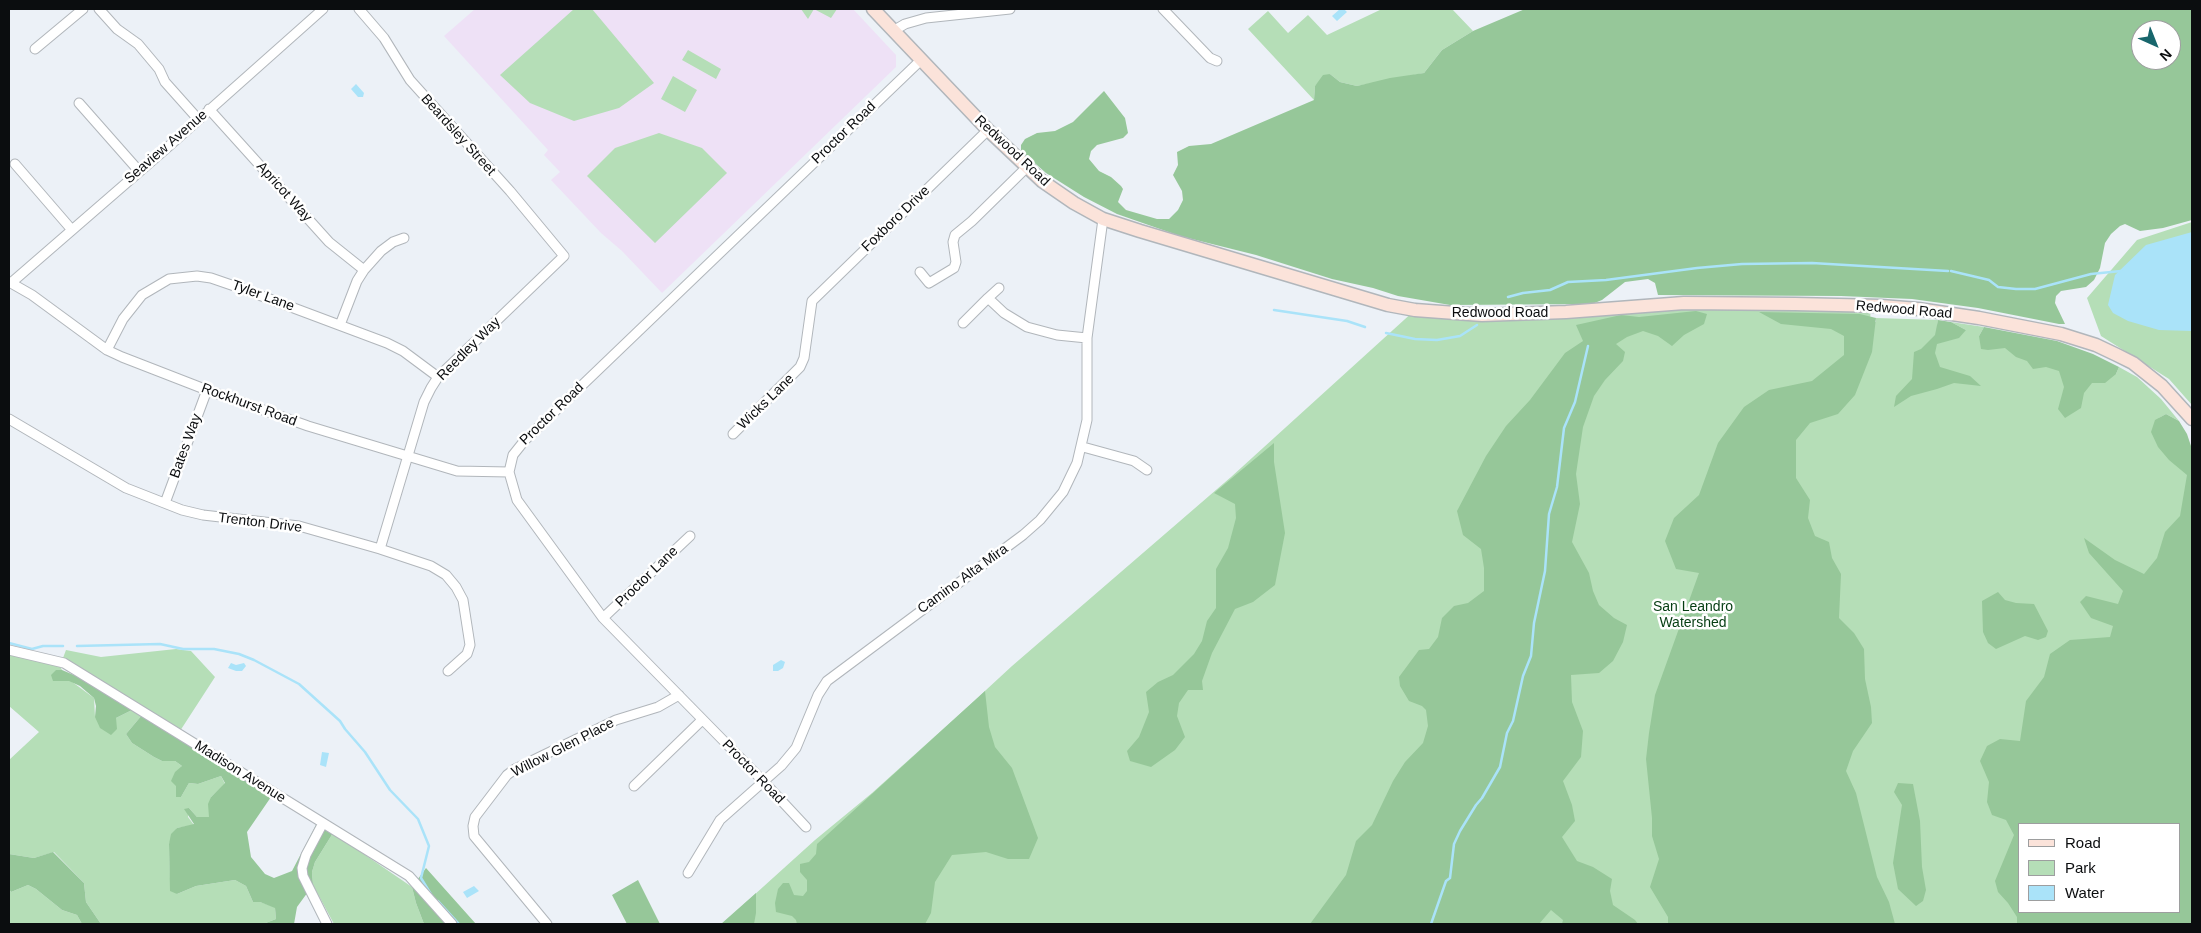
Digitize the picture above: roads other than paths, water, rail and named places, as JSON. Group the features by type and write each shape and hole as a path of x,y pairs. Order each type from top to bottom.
{"main road":[{"name":"Redwood Road","path":"873,9 1026,168 1059,193 1103,219 1388,305 1415,310 1482,315 1566,312 1684,303 1795,304 1918,309 1979,318 2061,334 2117,354 2162,386 2192,420"}],"street":[{"path":"35,49 83,9"},
{"path":"99,9 117,29 138,44 159,68 165,82 198,119"},
{"name":"Seaview Avenue","path":"10,282 72,230 323,9"},
{"name":"Beardsley Street","path":"359,9 384,38 410,80 510,191 564,256"},
{"path":"893,31 905,24 926,18 1010,9"},
{"path":"1163,9 1210,58 1218,61"},
{"name":"Proctor Road","path":"806,827 604,618 517,500 509,472 513,456 525,440 920,60"},
{"path":"79,103 139,171"},
{"name":"Apricot Way","path":"210,109 329,242 364,270"},
{"name":"Foxboro Drive","path":"811,311 812,301 988,130"},
{"path":"15,164 72,230"},
{"path":"920,272 930,283 954,268 956,262 953,242 955,235 972,222 1026,168"},
{"name":"Camino Alta Mira","path":"688,873 720,820 781,766 796,748 818,695 827,681 1023,535 1040,520 1067,485 1082,447 1088,410 1087,338 1103,219"},
{"path":"340,325 357,281 364,270 381,251 393,242 404,238"},
{"name":"Reedley Way","path":"380,549 424,402 438,377 564,256"},
{"name":"Tyler Lane","path":"107,350 123,319 142,295 168,280 183,276 211,278 340,325 403,351 438,377"},
{"name":"Rockhurst Road","path":"10,282 32,295 107,350 122,358 290,420 463,472 509,472"},
{"path":"963,323 999,288"},
{"path":"988,298 1004,313 1027,327 1056,335 1087,338"},
{"name":"Wicks Lane","path":"733,434 800,367 804,358 811,311"},
{"name":"Bates Way","path":"165,503 207,390"},
{"name":"Trenton Drive","path":"9,419 126,488 165,503 202,515 299,526 431,566 446,575 456,587 463,600 470,645 467,654 448,671"},
{"path":"1082,447 1134,461 1147,470"},
{"name":"Proctor Lane","path":"604,618 690,536"},
{"name":"Madison Avenue","path":"9,650 64,663 324,823 409,876 452,924"},
{"name":"Willow Glen Place","path":"547,924 474,836 473,826 475,817 507,775 515,769 616,720 658,707 679,695"},
{"path":"634,786 702,720"},
{"path":"324,823 306,855 302,868 303,876 327,924"}],"water":[{"path":"1340,9 1344,9 1347,12 1337,21 1332,16"},
{"path":"356,84 364,93 363,97 358,97 351,89"},
{"path":"2192,232 2192,331 2159,330 2128,321 2113,313 2108,305 2115,275 2146,245"},
{"path":"781,660 785,662 783,668 773,671 773,665"},
{"path":"231,663 236,665 244,663 246,666 242,671 236,671 228,668"},
{"path":"322,752 329,753 326,767 320,765"},
{"path":"474,886 479,891 467,898 463,892"}],"waterway":[{"path":"1508,297 1550,290 1568,282 1606,280 1742,264 1812,263 1948,271"},
{"path":"1951,271 1989,280 1998,287 2016,289 2035,289 2091,274 2121,271"},
{"path":"1274,310 1347,321 1365,327"},
{"path":"1386,333 1415,339 1437,340 1460,336 1477,325"},
{"path":"1431,924 1446,881 1450,878 1454,844 1460,831 1500,767 1507,733 1513,721 1523,676 1531,656 1534,623 1545,571 1549,514 1557,487 1564,428 1575,402 1588,346"},
{"path":"9,643 32,649 43,646 63,646"},
{"path":"77,646 160,644 183,649 214,649 239,654 254,660 299,684 340,721 365,752 390,790 418,819 429,846 421,878 432,896"},
{"path":"438,901 459,924"}],"park label":[{"name":"San Leandro Watershed","path":"1693,616"}]}
